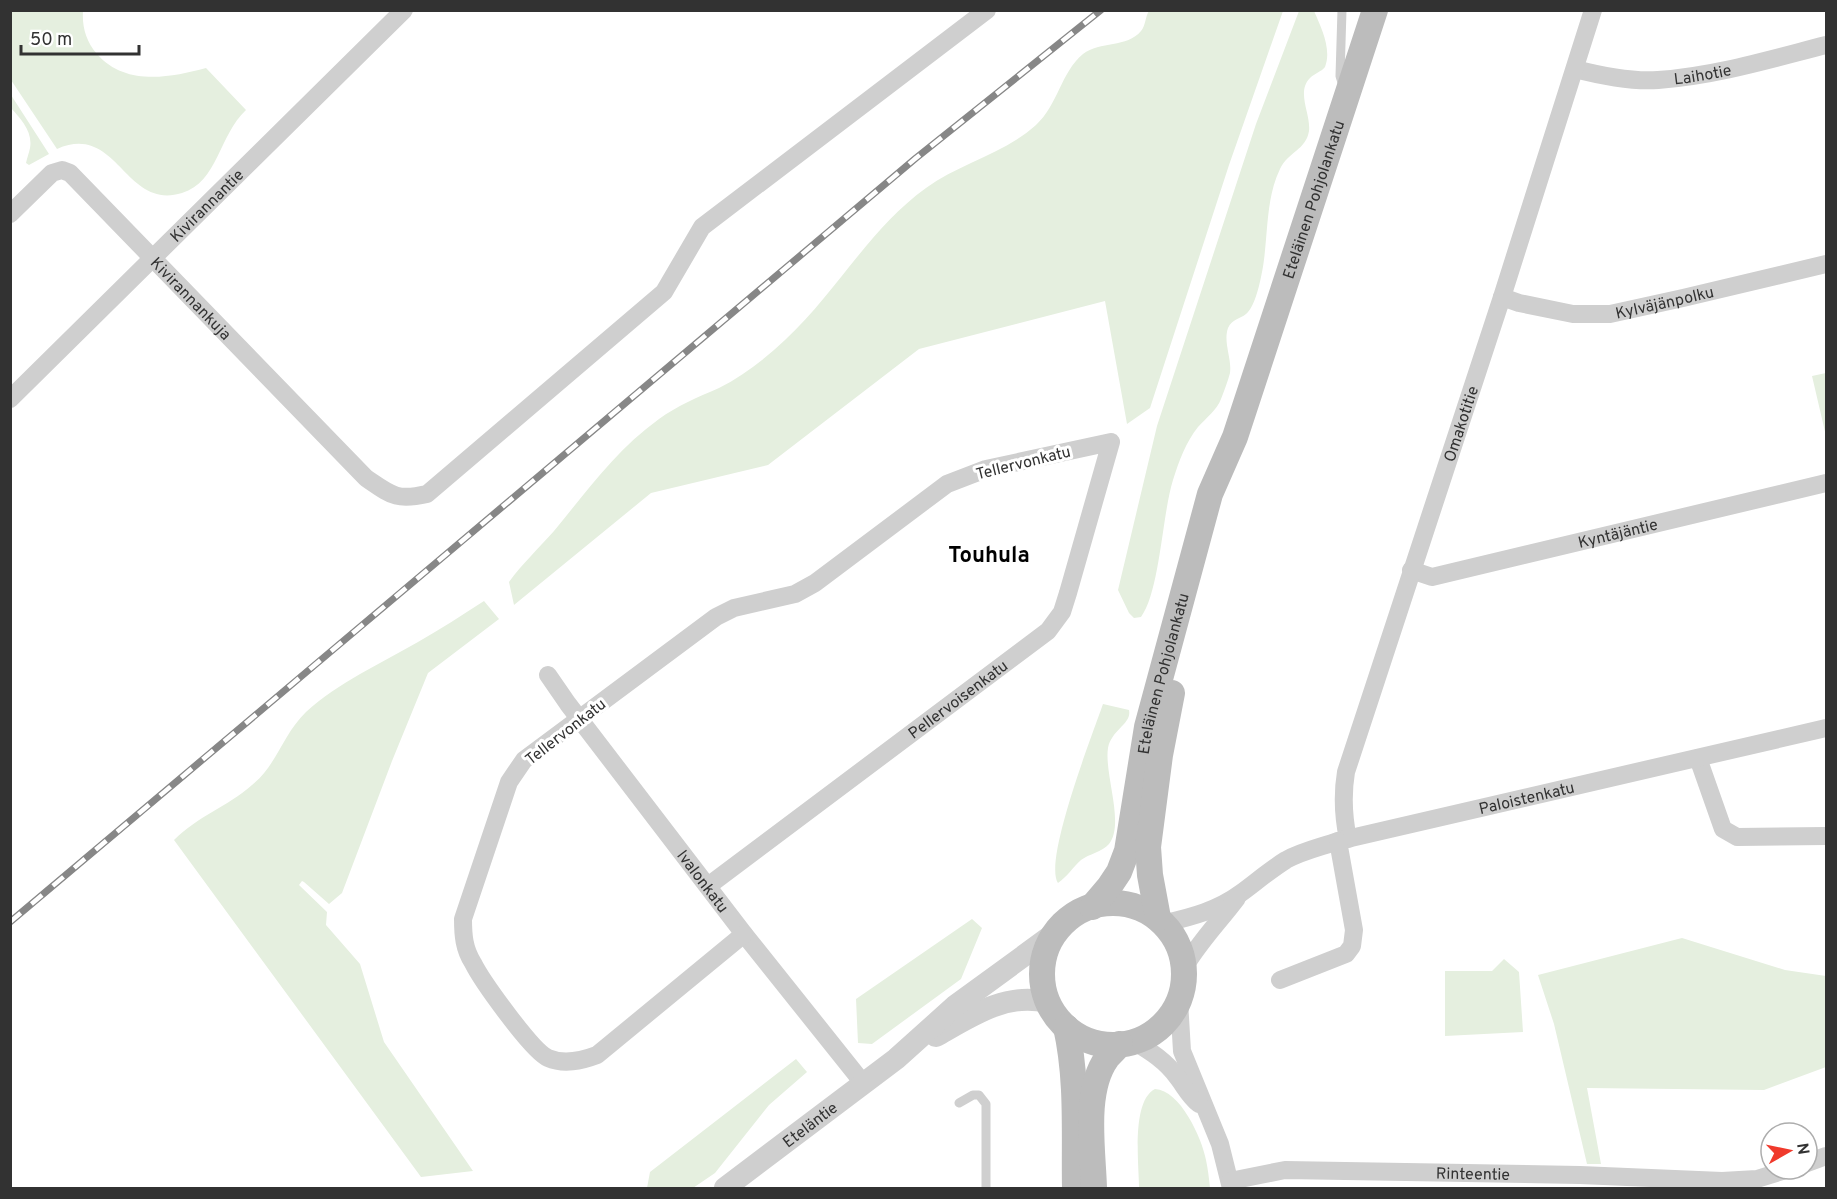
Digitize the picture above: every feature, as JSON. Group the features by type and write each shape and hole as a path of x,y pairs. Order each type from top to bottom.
{"main road":[{"name":"Eteläinen Pohjolankatu","path":"1092,907 1119,872 1127,851 1147,727 1210,494 1235,437 1375,10"},
{"name":"Eteläinen Pohjolankatu","path":"1161,921 1150,875 1148,847 1160,755 1172,694 1226,498 1235,437"},
{"path":"1075,1188 1072,1053 1066,1028 1047,1002 1043,986 1046,952 1055,933 1072,915 1092,907 1113,904 1129,905 1161,921 1180,950 1184,968 1183,988 1179,1001 1164,1024 1149,1035 1127,1043 1106,1059 1095,1083 1092,1103 1095,1188"},
{"path":"1066,1028 1090,1041 1105,1044 1127,1043"}],"street":[{"name":"Kivirannantie","path":"10,399 404,10"},
{"name":"Kivirannankuja","path":"10,214 52,173 62,170 70,173 366,478 392,495 409,498 427,494 664,292 702,227 987,10"},
{"name":"Omakotitie","path":"1280,980 1346,954 1352,946 1354,930 1343,840 1342,802 1346,772 1502,297 1593,10"},
{"name":"Laihotie","path":"1575,69 1630,79 1656,80 1704,74 1827,45"},
{"name":"Kylväjänpolku","path":"1502,297 1519,303 1574,314 1610,314 1827,264"},
{"name":"Tellervonkatu","path":"744,934 597,1055 583,1060 558,1062 545,1057 532,1046 472,963 463,939 463,919 509,782 524,760 716,617 734,608 795,594 815,583 947,484 986,469 1111,442"},
{"name":"Pellervoisenkatu","path":"708,886 1047,631 1062,612 1111,442"},
{"name":"Kyntäjäntie","path":"1411,570 1432,577 1827,483"},
{"name":"Ivalonkatu","path":"549,675 744,934 863,1083"},
{"name":"Paloistenkatu","path":"1161,921 1192,918 1205,913 1240,894 1270,870 1287,860 1343,840 1827,728"},
{"path":"1698,758 1723,829 1737,837 1827,836"},
{"name":"Paloistenkatu","path":"1184,968 1194,951 1240,894"},
{"name":"Eteläntie","path":"896,1059 955,1006 1055,933"},
{"name":"Eteläntie","path":"724,1188 896,1059 963,1020 996,1005 1017,999 1047,1002"},
{"path":"1179,1001 1182,1051 1220,1144 1231,1185"},
{"path":"1127,1043 1154,1053 1178,1077 1189,1096 1205,1109"},
{"name":"Rinteentie","path":"1231,1185 1285,1170 1580,1175 1722,1181 1759,1178"}],"lane":[{"name":"Eteläinen Pohjolankatu","path":"1342,10 1340,76 1347,100"},
{"path":"959,1103 973,1095 979,1095 986,1104 986,1188"}],"green space":[{"path":"11,10 83,11 86,34 97,54 108,64 134,75 148,77 177,75 206,68 246,110 237,120 203,179 182,193 162,195 147,190 108,156 94,147 78,144 57,149 11,80"},
{"path":"1149,11 1283,11 1229,165 1150,408 1127,424 1105,301 919,349 768,465 651,493 514,605 509,582 629,444 666,414 728,383 770,354 803,322 887,222 906,204 939,179 1010,144 1036,125 1050,108 1076,61 1083,54 1097,47 1128,40 1135,36 1143,29"},
{"path":"1299,11 1314,11 1325,38 1327,53 1325,67 1310,78 1304,90 1309,131 1301,147 1283,163 1275,182 1271,195 1263,264 1256,297 1249,311 1228,328 1226,339 1230,373 1219,403 1198,427 1180,459 1169,495 1152,590 1141,617 1134,618 1129,613 1118,590 1157,426 1256,124"},
{"path":"11,95 49,154 29,165 26,163 30,137 22,121 11,108"},
{"path":"1826,373 1826,436 1812,376"},
{"path":"484,601 499,619 428,673 342,893 329,904 304,882 302,881 299,885 327,912 326,925 360,964 384,1042 473,1171 421,1177 174,840 193,824 233,800 261,777 291,730 319,701 346,682 427,637"},
{"path":"1103,704 1129,710 1128,719 1113,736 1108,748 1115,812 1113,835 1106,847 1081,860 1058,883 1055,870 1063,824"},
{"path":"972,919 982,928 961,979 872,1044 858,1043 856,999"},
{"path":"1682,938 1785,970 1826,976 1826,1067 1764,1090 1587,1088 1601,1164 1587,1164 1554,1024 1538,975"},
{"path":"1504,959 1519,972 1523,1032 1445,1036 1445,971 1492,971"},
{"path":"796,1059 807,1072 769,1105 715,1173 693,1188 647,1188 650,1172"},
{"path":"1155,1089 1164,1091 1173,1097 1195,1128 1204,1151 1210,1188 1139,1188 1139,1120 1147,1096"}],"railway":[{"path":"10,922 916,158 1101,10"}],"district":[{"name":"Touhula","path":"989,554"}]}
